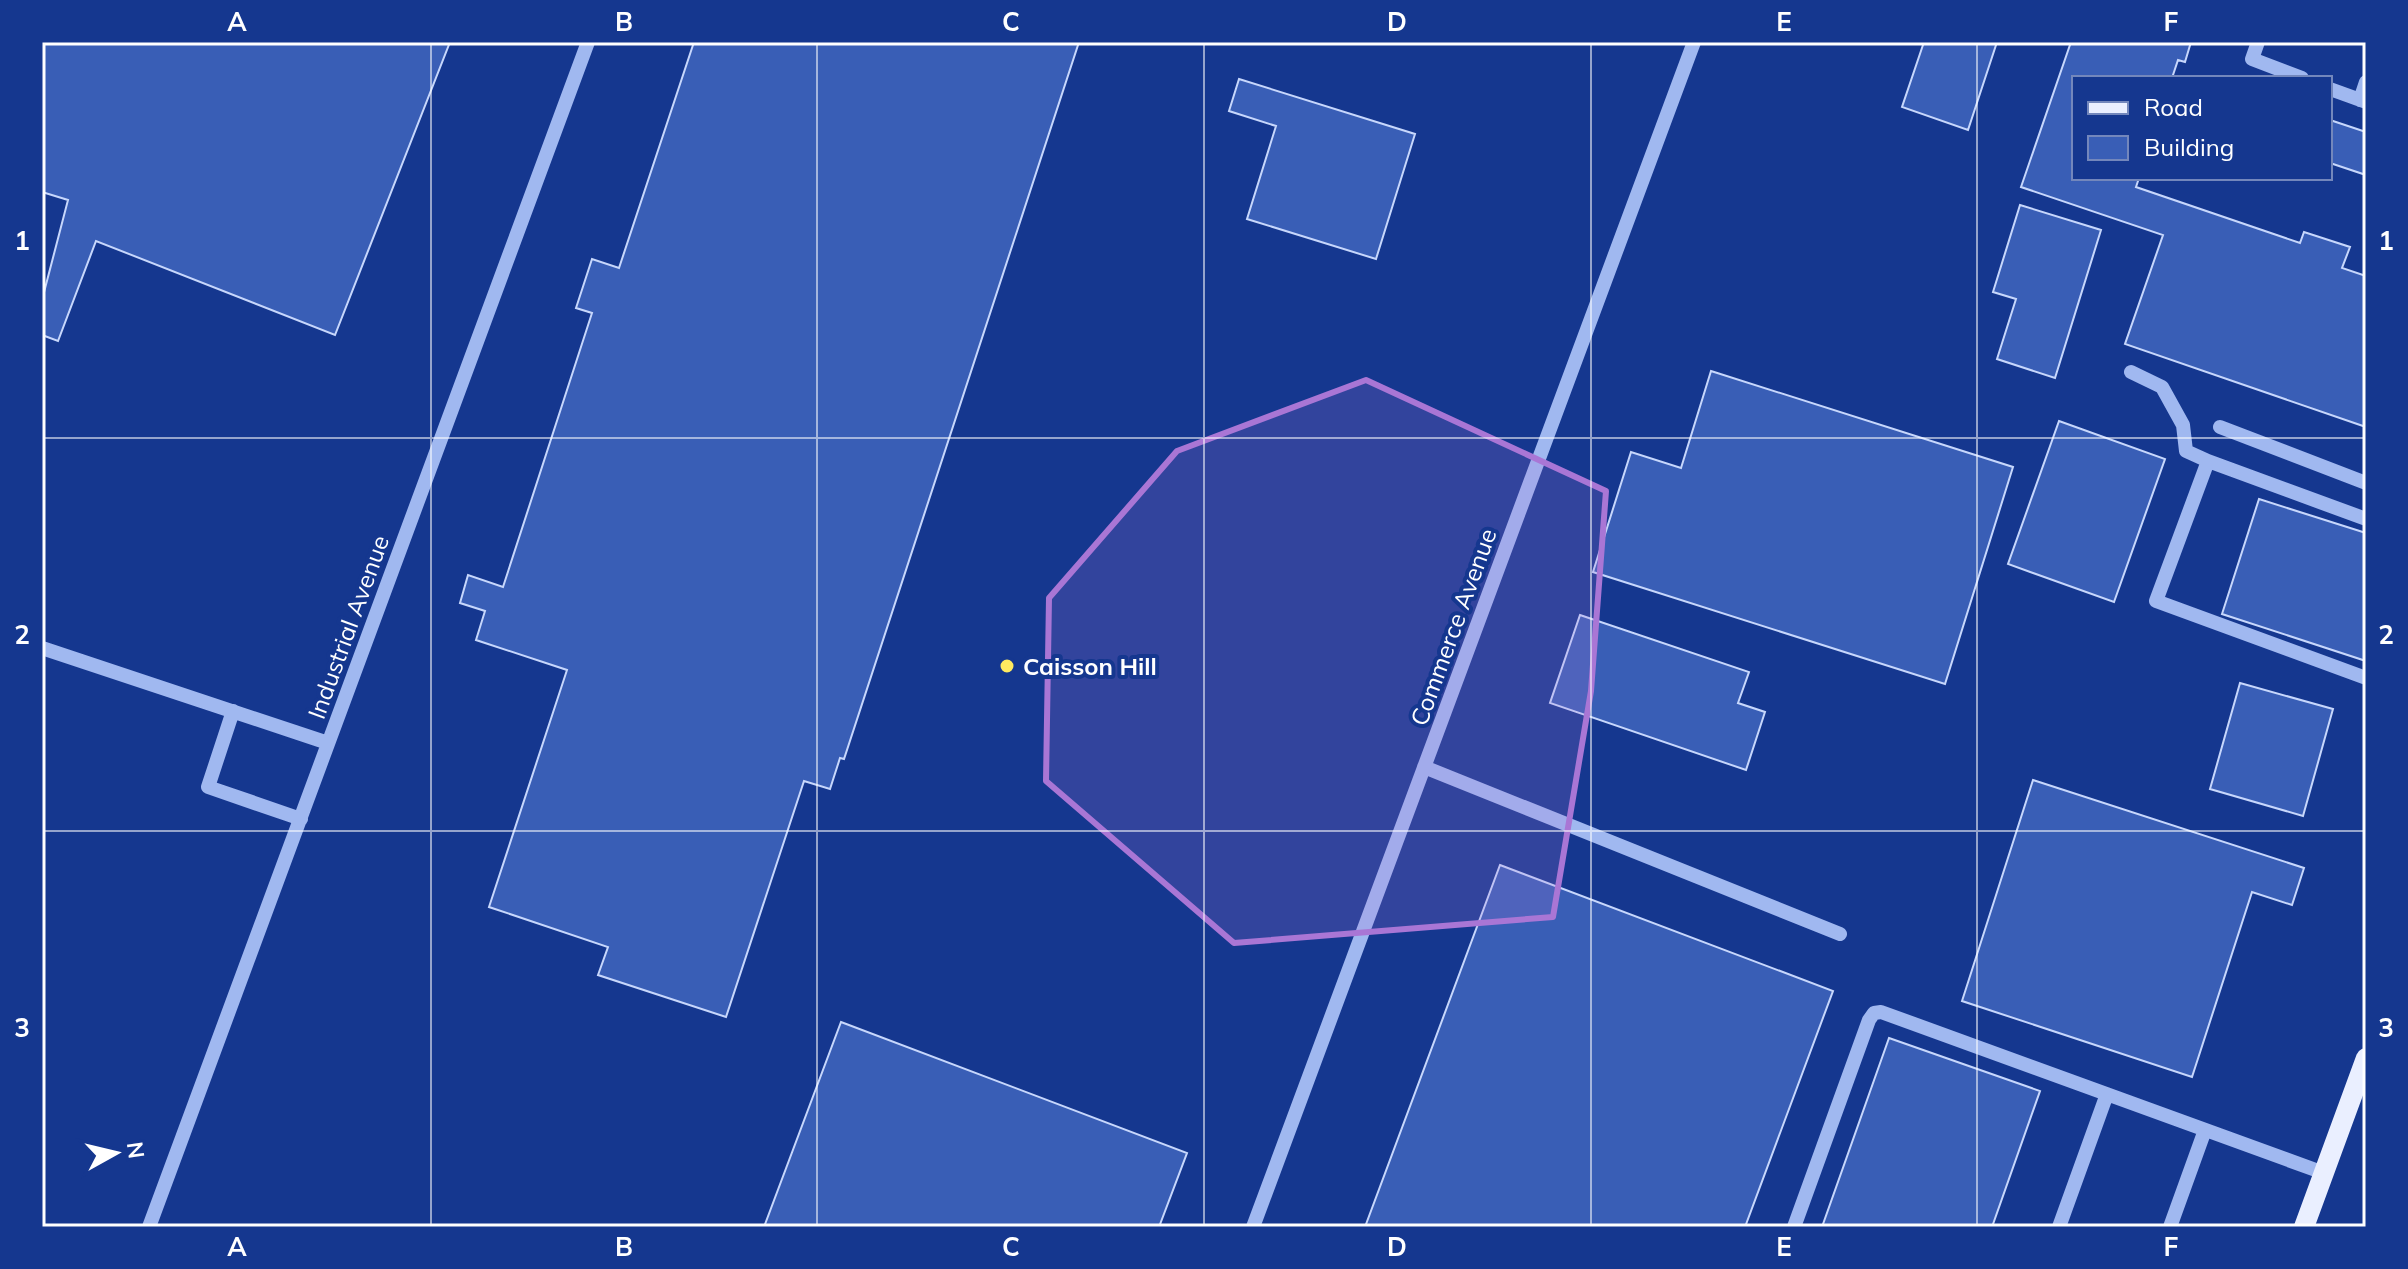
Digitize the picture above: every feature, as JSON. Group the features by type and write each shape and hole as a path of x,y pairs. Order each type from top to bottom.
{"main road":[{"path":"2304,1227 2366,1058"}],"street":[{"name":"Industrial Avenue","path":"149,1227 588,42"},
{"name":"Commerce Avenue","path":"1253,1227 1694,42"},
{"path":"2258,42 2252,59 2297,76"},
{"path":"2332,90 2363,101 2366,82"},
{"path":"2131,372 2162,387 2183,425 2186,451 2366,519"},
{"path":"2220,427 2366,483"},
{"path":"2208,461 2156,601 2366,678"},
{"path":"42,648 328,743"},
{"path":"233,711 208,787 301,819"},
{"path":"1424,767 1840,934"},
{"path":"1794,1227 1869,1020 1874,1013 1881,1012 2324,1173"},
{"path":"2059,1227 2107,1094"},
{"path":"2170,1227 2205,1130"}],"highlighted area":[{"path":"1366,380 1606,491 1591,691 1553,917 1234,943 1046,781 1049,598 1177,451"}],"building":[{"path":"42,42 450,42 335,335 96,241 58,341 42,335 42,300 68,200 42,192"},
{"path":"694,42 1079,42 844,759 840,758 830,789 804,781 726,1017 598,975 608,947 489,907 567,670 476,640 485,611 460,603 468,575 503,587 592,313 576,308 592,259 619,268"},
{"path":"1924,42 1997,42 1968,130 1902,107"},
{"path":"2071,42 2191,42 2185,62 2178,60 2173,76 2072,76 2072,180 2138,180 2136,187 2300,243 2304,232 2350,247 2342,268 2366,276 2366,427 2125,344 2163,235 2021,187"},
{"path":"1239,79 1415,134 1376,259 1247,219 1276,126 1229,111"},
{"path":"2332,121 2366,132 2366,175 2332,164"},
{"path":"2020,205 2101,230 2055,378 1997,359 2016,299 1993,292"},
{"path":"1711,371 2013,467 1945,684 1593,572 1631,452 1681,468"},
{"path":"2059,421 2165,459 2114,602 2008,564"},
{"path":"2259,499 2366,533 2366,661 2222,614"},
{"path":"1580,615 1749,672 1738,703 1765,712 1746,770 1550,703"},
{"path":"2240,683 2333,709 2303,816 2210,789"},
{"path":"2033,780 2304,868 2292,905 2252,892 2192,1077 1962,1001"},
{"path":"1500,865 1833,991 1745,1227 1365,1227"},
{"path":"841,1022 1187,1153 1159,1227 764,1227"},
{"path":"1889,1038 2040,1091 1992,1227 1822,1227"}],"place":[{"name":"Caisson Hill","path":"1007,666"}]}
